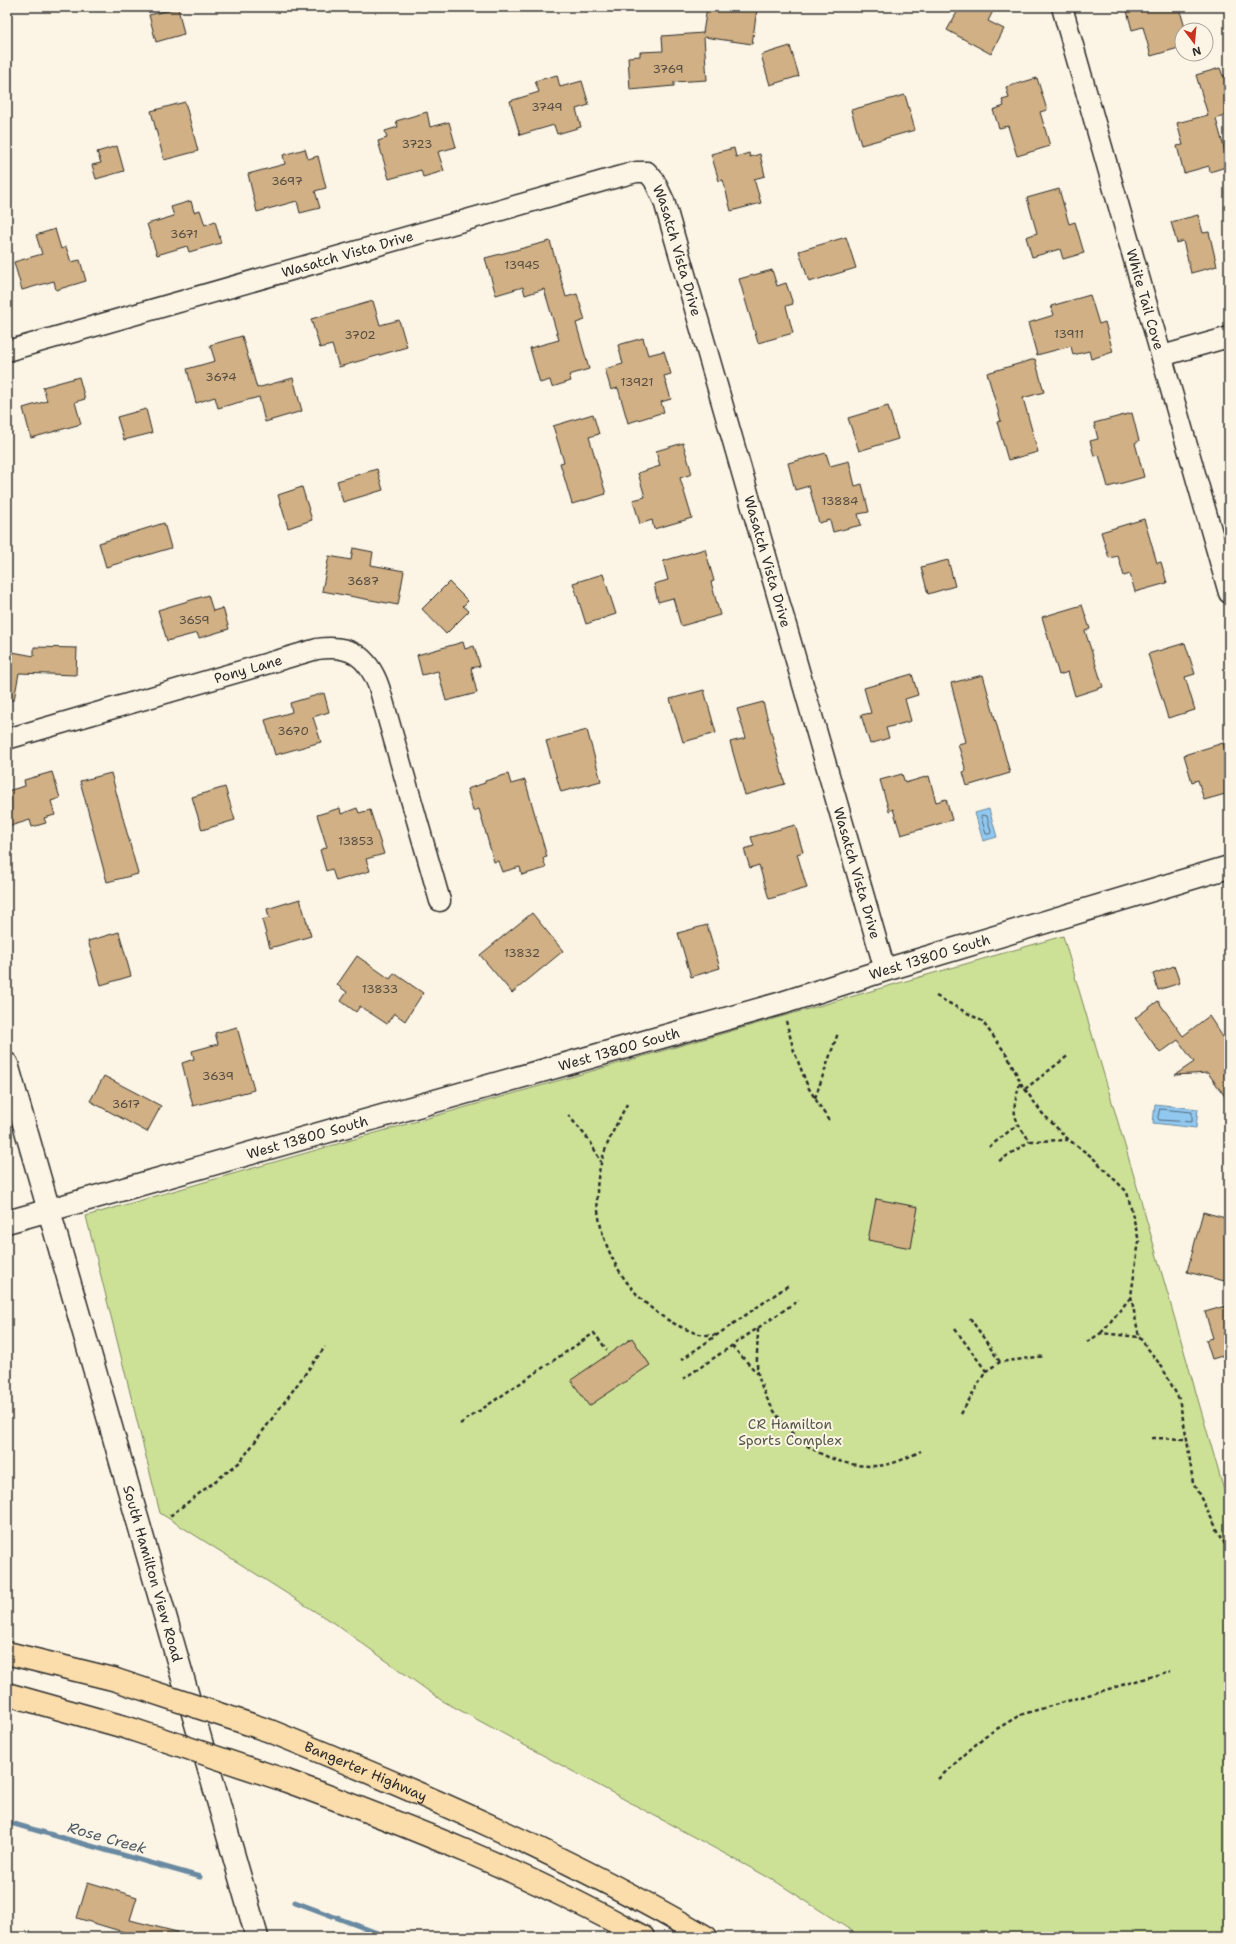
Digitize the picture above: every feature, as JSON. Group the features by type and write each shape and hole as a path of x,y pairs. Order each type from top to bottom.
{"highway":[{"name":"Bangerter Highway","path":"7,1653 113,1680 270,1731 427,1796 511,1835 652,1906 706,1937"},
{"path":"7,1694 128,1728 284,1780 426,1834 497,1864 559,1893 643,1937"}],"street":[{"name":"White Tail Cove","path":"1062,7 1229,593"},
{"name":"Wasatch Vista Drive","path":"7,351 603,181 636,172 647,172 654,180 664,201 885,970"},
{"path":"1162,356 1229,337"},
{"name":"Pony Lane","path":"7,739 317,649 330,647 354,653 364,660 370,668 379,687 440,901"},
{"name":"West 13800 South","path":"7,1222 204,1165 766,1008 885,970 1229,867"},
{"name":"South Hamilton View Road","path":"7,1064 257,1937"}],"path":[{"path":"936,996 982,1021 1007,1054 1020,1083 1042,1113 1069,1140 1092,1157 1126,1192 1139,1241 1131,1296 1139,1337 1162,1367 1179,1399 1187,1439 1193,1483 1229,1552"},
{"path":"785,1016 794,1051 808,1086 829,1121"},
{"path":"815,1098 838,1033"},
{"path":"1025,1089 1069,1055"},
{"path":"1020,1083 1014,1107 1017,1125 1030,1141"},
{"path":"627,1104 606,1145 601,1162 597,1203 601,1231 613,1260 629,1286 652,1311 697,1334 717,1335"},
{"path":"568,1115 590,1142 601,1162"},
{"path":"989,1147 1017,1125"},
{"path":"999,1161 1030,1141 1069,1140"},
{"path":"681,1360 789,1285"},
{"path":"1087,1342 1101,1333 1131,1296"},
{"path":"683,1379 799,1300"},
{"path":"970,1318 1000,1362"},
{"path":"758,1329 759,1375 773,1411 790,1432 813,1450 841,1462 875,1466 903,1460 920,1451"},
{"path":"955,1329 986,1371"},
{"path":"460,1424 594,1333 607,1350"},
{"path":"1101,1333 1139,1337"},
{"path":"732,1346 759,1375"},
{"path":"170,1516 240,1462 325,1347"},
{"path":"961,1414 986,1371 1000,1362 1045,1356"},
{"path":"1152,1438 1187,1439"},
{"path":"938,1779 985,1736 1020,1714 1170,1671"}],"green space":[{"name":"CR Hamilton Sports Complex","path":"1063,936 1138,1190 1229,1508 1229,1937 861,1937 775,1881 441,1700 338,1626 160,1513 86,1216"}],"water":[{"path":"989,809 997,837 983,841 975,813"},
{"path":"1155,1104 1198,1109 1196,1128 1153,1123"}],"building":[{"path":"707,7 740,7 757,9 752,44 704,37 707,80 674,82 674,86 630,90 628,57 640,56 640,52 663,51 662,36 703,33"},
{"path":"960,7 995,7 988,21 1004,29 991,54 947,30"},
{"path":"1126,7 1179,7 1183,22 1174,22 1174,49 1151,56 1143,27 1132,30"},
{"path":"178,8 184,34 156,42 149,15"},
{"path":"790,46 799,76 770,85 761,55"},
{"path":"1220,68 1223,76 1229,74 1229,114 1216,119 1229,166 1210,172 1209,166 1184,173 1177,146 1183,145 1177,123 1208,115 1196,75"},
{"path":"557,75 560,87 582,81 589,105 576,109 581,127 557,134 554,125 520,135 510,101 539,92 535,81"},
{"path":"1037,78 1047,110 1040,112 1050,146 1017,156 1008,126 999,128 993,110 1004,106 1002,100 1009,98 1006,87"},
{"path":"905,95 915,130 861,145 851,110"},
{"path":"185,102 198,151 164,160 151,111"},
{"path":"427,112 430,127 449,122 456,147 438,152 444,171 423,177 421,170 389,179 378,141 387,138 385,131 398,127 396,121"},
{"path":"117,146 124,171 96,179 92,165 101,163 97,152"},
{"path":"734,148 736,157 749,153 750,157 760,154 765,176 754,179 761,203 731,211 723,180 719,181 711,154"},
{"path":"305,149 308,159 318,156 326,188 315,191 320,208 300,213 297,201 257,212 248,174 285,164 283,155"},
{"path":"1059,189 1069,224 1075,222 1084,253 1063,259 1060,249 1032,257 1026,237 1037,233 1027,198"},
{"path":"191,201 194,212 200,210 205,225 215,221 221,243 189,252 187,246 157,255 147,224 174,216 171,207"},
{"path":"1198,215 1203,233 1209,232 1217,266 1191,273 1183,241 1177,243 1171,222"},
{"path":"55,229 61,249 66,247 71,262 80,260 86,281 56,290 54,281 22,290 14,262 42,254 36,235"},
{"path":"846,237 856,268 809,282 799,251"},
{"path":"550,241 566,297 577,294 585,320 576,323 589,369 569,375 571,381 552,387 550,380 540,383 530,348 559,340 544,289 525,295 523,287 496,295 485,258"},
{"path":"772,270 777,286 786,283 793,304 786,306 793,333 758,343 739,279"},
{"path":"1090,295 1099,324 1105,322 1113,352 1091,359 1089,351 1073,355 1071,346 1037,355 1028,323 1054,315 1051,306"},
{"path":"373,301 380,325 399,320 407,347 339,367 332,345 320,348 311,319"},
{"path":"242,336 257,388 293,378 302,411 265,422 259,397 218,408 215,397 196,403 187,369 215,361 210,345"},
{"path":"643,338 648,355 664,351 671,374 664,376 671,399 661,402 664,412 628,423 618,388 611,390 605,369 623,364 618,345"},
{"path":"1035,359 1044,392 1023,398 1038,452 1008,460 997,422 1001,421 987,373"},
{"path":"79,377 85,399 75,402 81,424 31,438 23,408 47,401 43,387"},
{"path":"888,406 898,439 859,451 848,418"},
{"path":"146,409 152,433 124,440 117,417"},
{"path":"1132,413 1139,441 1135,443 1144,477 1108,487 1099,455 1094,456 1090,441 1098,439 1094,423"},
{"path":"593,414 599,434 589,437 606,494 572,504 560,463 564,462 553,426"},
{"path":"683,443 692,474 680,478 692,518 654,529 652,520 640,524 633,500 645,497 638,473 660,466 656,451"},
{"path":"826,453 830,466 849,461 855,486 862,484 869,512 858,514 861,525 833,532 830,520 819,523 809,486 795,490 788,463"},
{"path":"377,469 383,490 343,502 337,481"},
{"path":"302,487 312,520 288,528 278,495"},
{"path":"1144,519 1157,563 1161,562 1167,583 1135,592 1130,574 1124,576 1118,556 1109,558 1101,532"},
{"path":"164,523 171,548 106,567 99,543"},
{"path":"353,548 373,552 371,565 404,571 398,605 322,591 329,556 351,560"},
{"path":"705,549 714,581 711,582 720,615 681,626 673,598 658,602 654,584 668,580 663,561"},
{"path":"948,560 955,586 928,594 921,567"},
{"path":"603,574 616,614 586,624 573,583"},
{"path":"449,582 468,601 463,606 469,611 446,634 422,609"},
{"path":"208,595 213,611 223,608 229,629 199,638 197,633 167,641 158,610"},
{"path":"1082,605 1090,629 1085,631 1103,687 1075,696 1068,672 1059,675 1042,617"},
{"path":"463,642 465,649 474,646 480,666 471,668 477,693 446,701 438,671 422,675 417,655"},
{"path":"1185,643 1195,674 1185,677 1195,710 1168,718 1148,654"},
{"path":"34,647 77,648 76,675 19,673 14,700 7,700 7,651 34,656"},
{"path":"912,674 918,695 905,699 911,721 886,728 889,738 870,744 861,715 871,713 864,688"},
{"path":"983,675 1010,773 967,786 963,772 966,771 958,744 966,742 951,683"},
{"path":"704,690 716,733 683,742 670,699"},
{"path":"324,693 329,712 313,717 321,742 275,755 265,720 292,712 290,703"},
{"path":"763,702 785,784 745,795 730,742 746,738 737,709"},
{"path":"587,730 601,781 561,792 546,741"},
{"path":"1223,743 1229,762 1229,793 1204,800 1198,780 1192,782 1184,755"},
{"path":"52,772 60,798 51,801 55,815 44,818 46,823 32,827 30,820 7,827 7,791 25,786 24,780"},
{"path":"111,773 138,874 107,882 80,781"},
{"path":"508,774 511,784 525,780 547,857 543,858 546,868 522,875 520,867 502,872 498,861 494,862 479,809 473,811 467,789 485,783 485,781"},
{"path":"902,774 905,783 929,776 936,802 946,799 952,820 901,835 893,809 889,811 880,780"},
{"path":"225,787 235,820 202,830 192,797"},
{"path":"340,808 341,814 357,808 359,813 370,810 384,854 366,859 370,871 336,881 332,869 326,871 320,850 327,847 317,815"},
{"path":"795,825 803,852 797,854 807,888 769,899 759,865 750,868 744,849 754,846 751,837"},
{"path":"300,899 311,936 270,948 262,920 269,918 267,909"},
{"path":"532,913 563,951 512,993 480,955"},
{"path":"707,925 720,968 691,977 678,933"},
{"path":"119,932 131,976 101,985 88,941"},
{"path":"357,956 390,979 394,973 423,993 405,1021 394,1013 387,1024 360,1006 356,1012 341,1001 347,992 337,985"},
{"path":"1174,966 1180,983 1158,990 1153,974"},
{"path":"1158,1001 1183,1036 1209,1016 1229,1047 1229,1102 1208,1073 1175,1075 1194,1062 1178,1040 1160,1053 1135,1018"},
{"path":"237,1027 254,1090 193,1106 182,1063 194,1059 192,1051 218,1044 215,1033"},
{"path":"104,1076 161,1106 147,1132 90,1101"},
{"path":"876,1199 918,1207 911,1248 868,1240"},
{"path":"1203,1212 1229,1219 1229,1282 1187,1272"},
{"path":"1229,1305 1229,1354 1212,1359 1206,1340 1213,1338 1205,1312"},
{"path":"632,1338 650,1365 589,1406 571,1380"},
{"path":"88,1882 137,1897 130,1920 177,1932 176,1937 140,1937 77,1918"}],"waterway":[{"name":"Rose Creek","path":"7,1822 200,1877"},
{"name":"Rose Creek","path":"295,1902 388,1937"}]}
